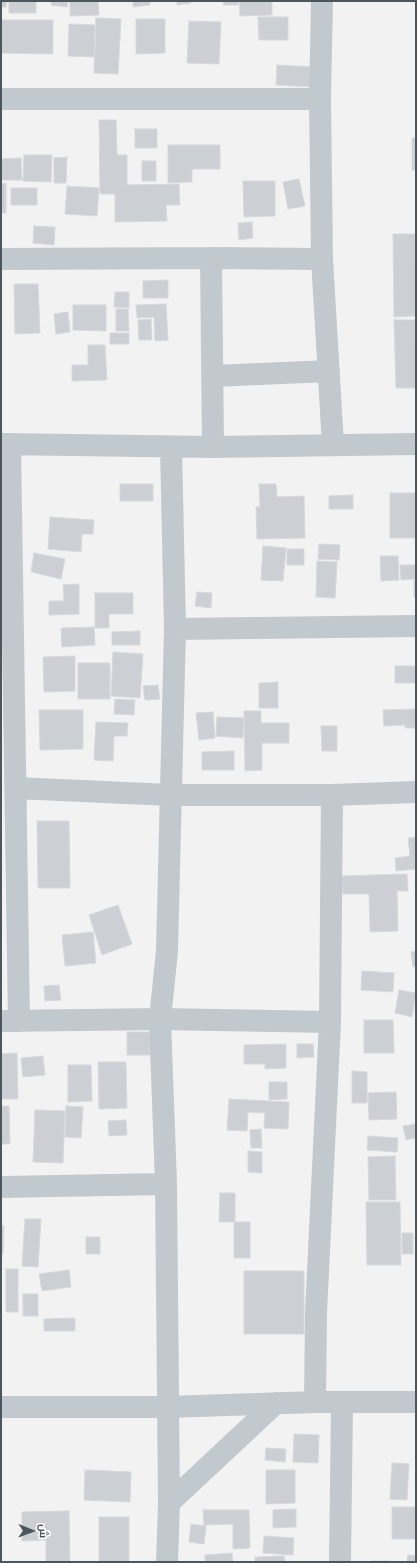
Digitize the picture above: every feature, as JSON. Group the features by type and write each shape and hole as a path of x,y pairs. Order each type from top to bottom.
{"street":[{"path":"322,1 320,99 322,259 333,445"},
{"path":"1,99 320,99"},
{"path":"212,258 213,447"},
{"path":"1,259 322,259"},
{"path":"213,376 329,371"},
{"path":"330,1022 160,1019 10,1021 16,788 6,444 213,447 416,444"},
{"path":"167,1562 169,1503 166,1184 160,1019 167,951 175,629 171,447"},
{"path":"175,629 416,626"},
{"path":"16,788 170,795 332,795 416,792"},
{"path":"315,1402 316,1313 330,1022 332,795"},
{"path":"1,1186 166,1184"},
{"path":"1,1407 168,1407 315,1402 416,1402"},
{"path":"169,1503 276,1403"},
{"path":"340,1562 342,1403"}],"building":[{"path":"1,1 7,1 6,7 1,7"},
{"path":"9,1 36,1 36,13 9,13"},
{"path":"52,1 68,1 67,7 51,5"},
{"path":"70,1 98,1 99,15 70,16"},
{"path":"133,1 150,1 150,5 133,7"},
{"path":"177,1 190,1 191,3 177,5"},
{"path":"223,1 238,1 238,5 224,5"},
{"path":"239,1 272,1 272,15 240,16"},
{"path":"258,17 288,17 288,40 259,40"},
{"path":"96,18 121,19 118,74 94,73"},
{"path":"136,19 165,19 165,53 136,54"},
{"path":"1,20 53,20 53,54 1,53"},
{"path":"189,21 221,22 219,64 187,63"},
{"path":"69,24 95,25 94,57 68,56"},
{"path":"277,65 315,67 313,87 276,85"},
{"path":"99,120 116,120 117,155 127,155 127,185 179,184 180,205 166,205 167,221 115,222 115,194 100,194"},
{"path":"135,129 157,129 157,148 135,148"},
{"path":"412,138 416,138 416,170 412,170"},
{"path":"168,145 220,145 220,169 192,169 192,182 168,183"},
{"path":"24,155 52,155 51,182 23,181"},
{"path":"67,157 66,183 54,183 54,158"},
{"path":"21,158 22,180 1,180 1,159"},
{"path":"142,161 156,161 156,181 142,181"},
{"path":"299,179 305,206 288,209 283,182"},
{"path":"243,181 275,181 275,216 244,217"},
{"path":"6,183 6,213 1,213 1,184"},
{"path":"67,186 99,188 97,216 65,214"},
{"path":"11,188 37,188 37,205 11,205"},
{"path":"252,222 253,238 239,240 238,223"},
{"path":"34,226 55,227 54,245 33,243"},
{"path":"393,234 415,234 416,316 394,317"},
{"path":"168,280 168,298 143,298 143,281"},
{"path":"14,284 38,284 40,333 15,334"},
{"path":"115,292 129,292 129,308 114,307"},
{"path":"166,304 168,340 155,341 154,317 137,318 136,305"},
{"path":"73,305 106,305 106,331 73,330"},
{"path":"116,309 128,309 129,331 116,331"},
{"path":"68,312 70,332 56,334 54,314"},
{"path":"151,319 152,340 139,340 138,320"},
{"path":"394,320 415,320 416,388 396,388"},
{"path":"110,333 129,333 129,344 110,344"},
{"path":"88,345 105,345 107,380 72,381 72,365 88,365"},
{"path":"120,484 153,484 153,501 120,501"},
{"path":"259,484 276,484 277,497 304,496 305,538 257,539 256,507 260,507"},
{"path":"390,493 416,493 416,538 390,538"},
{"path":"353,495 353,509 329,509 329,496"},
{"path":"50,517 94,520 93,534 82,534 81,552 48,549"},
{"path":"319,544 340,545 339,560 318,559"},
{"path":"263,546 286,548 283,581 261,580"},
{"path":"287,549 304,549 304,565 287,565"},
{"path":"34,553 65,559 61,579 31,572"},
{"path":"380,556 398,556 399,580 381,581"},
{"path":"317,561 337,562 335,598 316,597"},
{"path":"400,565 416,565 416,579 401,580"},
{"path":"414,581 416,581 416,597 414,597"},
{"path":"79,584 79,614 49,615 49,601 64,601 63,585"},
{"path":"197,592 212,593 211,608 195,606"},
{"path":"95,593 133,593 133,614 109,614 109,628 95,628"},
{"path":"94,627 95,645 62,647 61,628"},
{"path":"140,631 140,645 112,645 112,632"},
{"path":"113,652 143,654 140,698 111,696"},
{"path":"75,656 75,691 44,692 43,657"},
{"path":"78,663 110,663 110,699 78,699"},
{"path":"395,666 416,666 416,683 395,683"},
{"path":"278,682 278,708 259,708 259,683"},
{"path":"158,685 160,699 145,700 143,686"},
{"path":"115,699 135,700 134,715 114,714"},
{"path":"416,709 416,728 405,728 405,725 384,726 383,710"},
{"path":"39,710 83,710 83,749 40,750"},
{"path":"244,711 261,711 261,723 289,723 289,743 262,743 262,770 245,771"},
{"path":"213,712 215,738 199,740 196,713"},
{"path":"217,717 244,718 243,738 216,736"},
{"path":"96,722 128,723 127,736 114,736 113,761 94,760"},
{"path":"321,726 337,726 337,751 322,751"},
{"path":"234,751 234,770 202,770 202,752"},
{"path":"37,821 69,821 70,888 38,888"},
{"path":"416,837 416,869 396,871 395,858 410,856 408,838"},
{"path":"407,874 408,891 397,891 398,931 370,932 369,894 343,894 342,876"},
{"path":"118,905 132,944 102,955 89,915"},
{"path":"93,932 96,963 65,966 62,935"},
{"path":"416,951 416,966 413,967 411,952"},
{"path":"362,971 394,973 393,992 361,990"},
{"path":"59,985 61,1000 45,1001 44,986"},
{"path":"399,990 416,993 412,1017 395,1013"},
{"path":"364,1020 393,1020 394,1053 364,1053"},
{"path":"127,1032 150,1032 150,1055 127,1055"},
{"path":"286,1044 286,1068 265,1069 265,1064 244,1064 244,1045"},
{"path":"297,1044 313,1044 314,1057 297,1058"},
{"path":"17,1053 18,1099 1,1099 1,1054"},
{"path":"43,1056 45,1075 23,1077 21,1058"},
{"path":"98,1062 126,1062 127,1108 99,1109"},
{"path":"68,1065 91,1065 92,1101 68,1102"},
{"path":"352,1071 367,1072 367,1103 352,1103"},
{"path":"269,1082 287,1082 287,1099 269,1100"},
{"path":"396,1092 397,1119 369,1120 368,1093"},
{"path":"229,1099 289,1102 288,1129 264,1128 265,1113 248,1112 247,1131 227,1130"},
{"path":"1,1106 9,1106 10,1144 1,1144"},
{"path":"66,1106 83,1107 81,1138 65,1137"},
{"path":"35,1110 65,1111 63,1163 33,1162"},
{"path":"126,1120 127,1135 109,1136 108,1121"},
{"path":"416,1124 416,1138 406,1140 403,1126"},
{"path":"261,1129 262,1148 251,1148 250,1130"},
{"path":"368,1136 398,1138 397,1152 367,1150"},
{"path":"248,1151 262,1152 262,1173 248,1172"},
{"path":"395,1156 396,1200 369,1200 368,1157"},
{"path":"220,1193 235,1193 235,1222 219,1222"},
{"path":"366,1202 400,1202 401,1265 367,1265"},
{"path":"25,1219 41,1219 38,1267 22,1266"},
{"path":"234,1222 250,1222 250,1258 234,1258"},
{"path":"1,1226 4,1226 3,1254 1,1254"},
{"path":"402,1233 413,1233 413,1254 402,1254"},
{"path":"86,1237 100,1237 100,1254 86,1254"},
{"path":"6,1269 18,1269 18,1312 6,1312"},
{"path":"69,1270 71,1287 42,1291 39,1274"},
{"path":"244,1271 304,1271 304,1334 244,1334"},
{"path":"23,1294 38,1294 38,1316 23,1316"},
{"path":"75,1318 75,1331 44,1331 44,1319"},
{"path":"294,1434 319,1435 318,1463 293,1462"},
{"path":"266,1448 286,1449 285,1462 265,1460"},
{"path":"392,1463 409,1464 407,1500 390,1499"},
{"path":"85,1470 131,1472 130,1502 84,1500"},
{"path":"266,1470 295,1470 295,1503 266,1504"},
{"path":"392,1507 416,1507 416,1539 392,1539"},
{"path":"296,1509 296,1527 273,1528 273,1510"},
{"path":"203,1510 249,1510 250,1548 233,1549 233,1524 204,1525"},
{"path":"69,1511 70,1562 46,1562 46,1540 22,1541 22,1512"},
{"path":"99,1517 129,1517 129,1562 99,1562"},
{"path":"191,1524 206,1526 204,1544 189,1542"},
{"path":"264,1536 294,1538 293,1555 263,1553"},
{"path":"232,1553 233,1562 205,1562 205,1555"},
{"path":"408,1555 416,1556 416,1562 407,1562"},
{"path":"284,1556 285,1562 255,1562 255,1557"},
{"path":"391,1561 391,1562 371,1562"}]}
